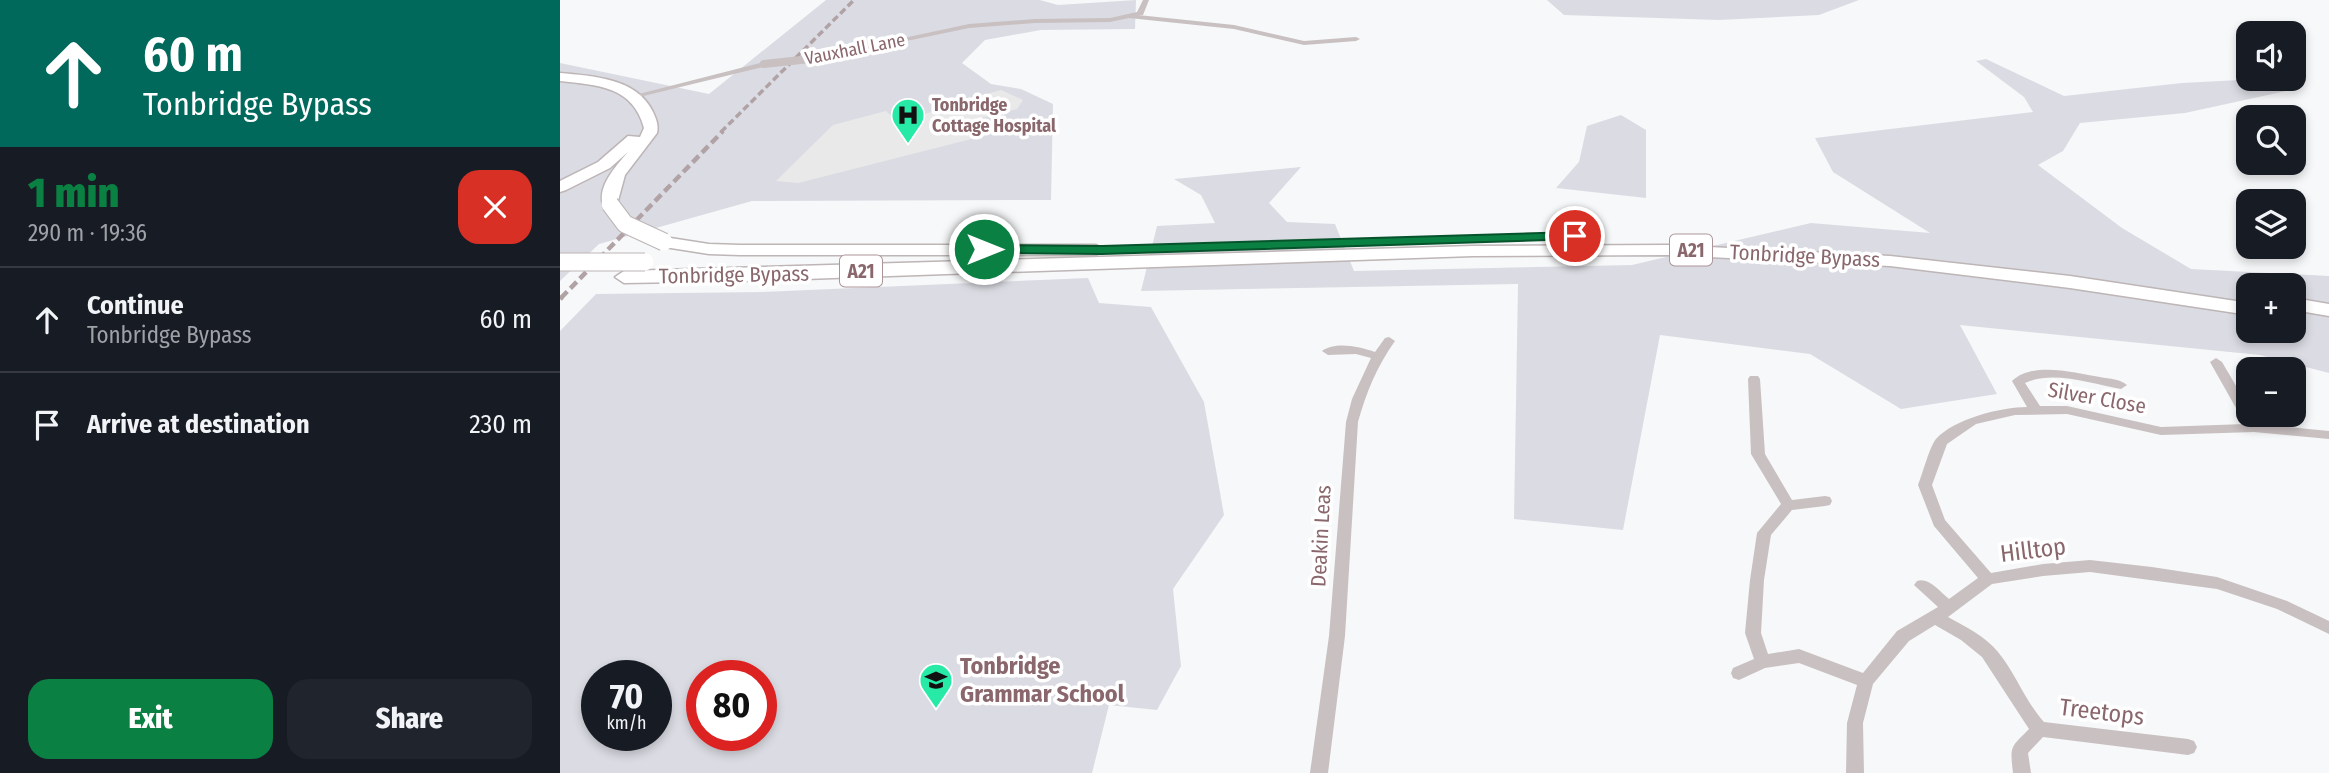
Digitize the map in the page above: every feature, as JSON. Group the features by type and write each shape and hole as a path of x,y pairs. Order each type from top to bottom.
{"highway":[{"path":"560,77 612,86 635,96 645,106 652,125 650,133 614,181 610,189 610,204 614,212 634,231 664,242 709,249 1102,250"},
{"path":"560,187 586,176 617,155 648,118"},
{"name":"Tonbridge Bypass","path":"560,262 1102,250 1534,236 1712,239 1824,244 1975,257 2236,293"},
{"name":"Tonbridge Bypass","path":"560,276 757,275 1473,251 1668,250 1825,256 1929,265 2106,286 2236,307"},
{"path":"2306,306 2329,310"},
{"path":"2306,319 2329,323"}],"street":[{"path":"1132,17 1140,13 1146,0"},
{"name":"Vauxhall Lane","path":"635,96 764,64 810,59 969,26 1132,17 1234,27 1304,43 1356,39"},
{"name":"Deakin Leas","path":"1319,773 1337,636 1352,422 1377,356 1389,341"},
{"path":"1328,351 1356,350 1377,356"},
{"path":"2216,362 2254,428"},
{"path":"2035,409 2018,381 2028,374 2049,374 2121,385"},
{"path":"1754,379 1758,454 1788,505"},
{"name":"Silver Close","path":"1988,579 1939,522 1925,485 1941,442 1972,421 2035,409 2067,410 2161,431 2254,428 2329,435"},
{"path":"1763,662 1753,633 1756,580 1764,533 1788,505 1825,501"},
{"name":"Hilltop","path":"1855,773 1856,723 1866,681 1903,636 1988,579 2090,566 2152,573 2217,583 2282,605 2329,628"},
{"name":"Treetops","path":"1922,585 1941,612 1993,659 2028,717 2040,729 2188,747"},
{"path":"1739,673 1763,662 1799,656 1866,681"},
{"path":"2022,773 2019,750 2040,729"}],"shaded area":[{"path":"826,0 1040,0 1058,5 1136,0 1135,29 1041,30 985,40 962,63 991,84 1021,89 1053,104 1051,200 752,201 599,244 560,281 560,63 709,94","holes":["1001,90 1023,100 1017,109 981,118 977,122 983,136 798,183 776,181 833,125 886,111 894,119 904,119 952,107 950,104"]},
{"path":"1547,0 1859,0 1819,15 1719,20 1564,15"},
{"path":"1986,59 2064,96 2182,83 2236,80 2236,91 2286,91 2185,113 2080,123 2063,151 2038,165 2122,228 2191,269 2270,273 2236,273 2236,343 2306,343 2306,275 2329,276 2329,373 2306,367 2306,357 2268,357 1960,325 1997,394 1901,409 1810,354 1660,335 1623,530 1514,519 1518,284 1141,291 1157,226 1215,223 1201,195 1174,179 1301,167 1269,203 1287,222 1335,224 1354,271 1632,265 1811,223 1930,233 1833,172 1815,138 2033,112 2024,97 1976,61"},
{"name":"Tonbridge Cottage Hospital","path":"980,81 1036,102 1017,186 746,192 828,105"},
{"path":"1621,115 1646,130 1646,198 1556,188 1579,162 1587,126"},
{"path":"1088,278 1099,303 1151,307 1204,402 1224,515 1173,589 1181,666 1157,710 1109,705 1092,773 560,773 560,331 596,294 761,292"}],"railway":[{"path":"721,132 854,0"},
{"path":"561,298 723,131"}],"place":[{"name":"Tonbridge Cottage Hospital","path":"908,145"},
{"name":"Tonbridge Grammar School","path":"936,710"}],"route":[{"path":"984,249 1102,250 1575,236"}]}
